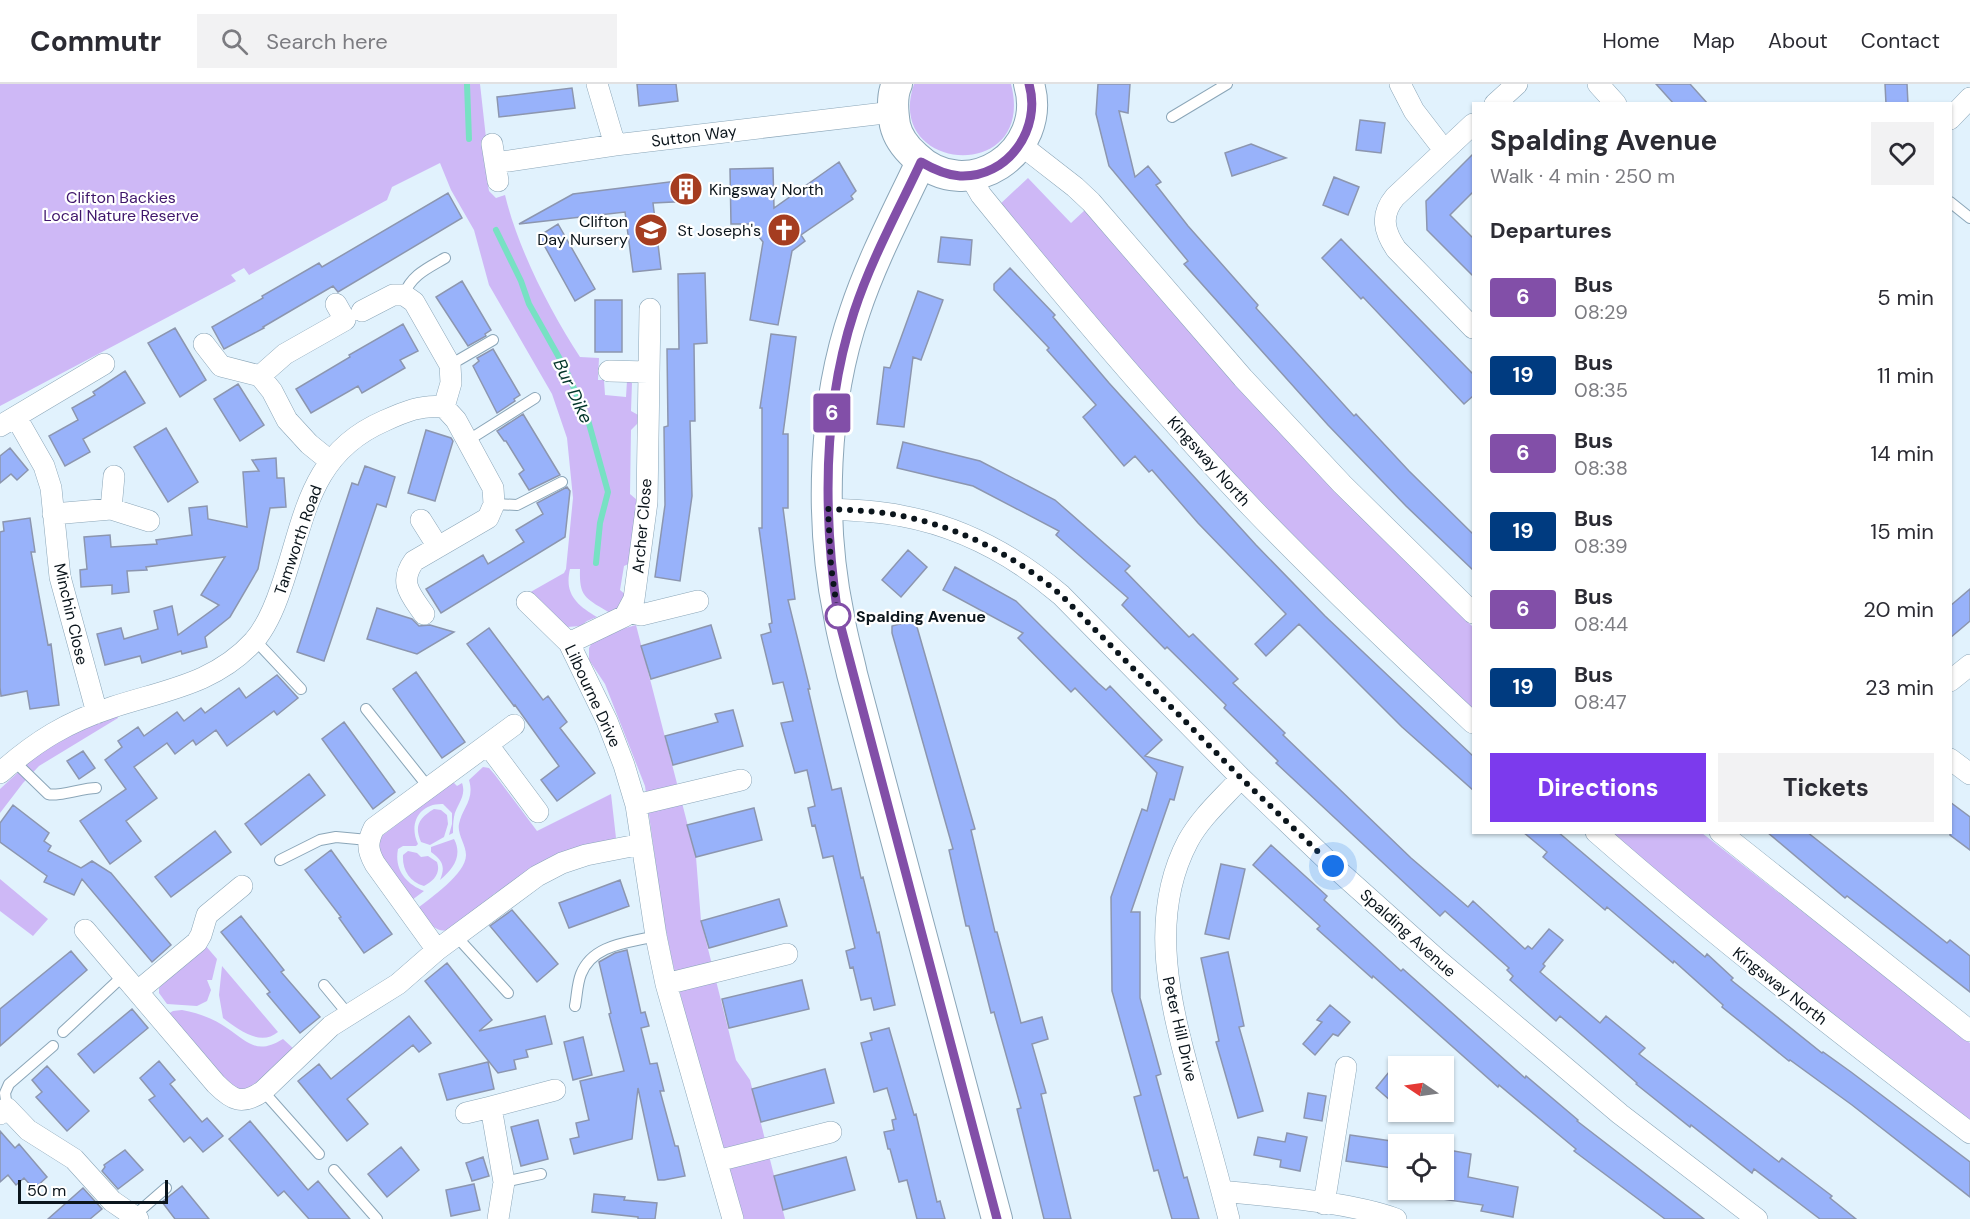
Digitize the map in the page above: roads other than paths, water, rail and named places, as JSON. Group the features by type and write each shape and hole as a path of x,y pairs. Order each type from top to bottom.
{"street":[{"path":"597,84 615,145"},
{"path":"895,98 896,129 904,146 921,162 938,172 970,176 993,169 1006,161 1021,145 1032,117 1032,92 1029,84"},
{"path":"1400,84 1414,111 1444,150"},
{"path":"1497,102 1516,84"},
{"path":"1598,84 1614,102"},
{"path":"1962,85 1970,91"},
{"name":"Sutton Way","path":"495,163 895,98"},
{"path":"1952,117 1970,98"},
{"path":"1472,125 1388,205 1384,220 1386,235 1396,249 1472,327"},
{"path":"1021,145 1091,202 1243,378 1311,452 1472,613"},
{"path":"921,162 870,271 843,349 830,429 828,509 831,566 838,616 997,1219"},
{"name":"Kingsway North","path":"970,176 981,195 1073,308 1229,484 1322,578 1472,722"},
{"path":"362,311 393,295 404,295 414,302 450,365 451,383 444,407 456,420 492,488 494,504 488,518 414,561 408,569 405,580 409,592 424,614"},
{"path":"260,376 285,354 345,320 336,304"},
{"name":"Archer Close","path":"627,612 634,598 647,502 650,309"},
{"path":"204,344 221,366 260,376 272,391 287,420 330,462"},
{"name":"Minchin Close","path":"97,713 60,577 51,488 44,466 8,422 104,364"},
{"path":"609,371 648,372"},
{"name":"Tamworth Road","path":"7,767 38,741 67,725 197,681 227,665 255,640 273,611 305,509 314,486 330,462 349,441 374,425 411,409 444,407"},
{"path":"111,509 114,476"},
{"path":"53,514 111,509 148,521"},
{"name":"Spalding Avenue","path":"828,509 902,516 942,526 975,538 1037,575 1074,608 1241,778 1333,866 1446,968 1620,1114 1757,1219"},
{"path":"421,520 438,547"},
{"path":"569,643 616,621 627,612 641,615 698,600"},
{"name":"Lilbourne Drive","path":"527,602 569,643 608,721 624,765 636,805 656,936 666,984 733,1219"},
{"path":"1952,679 1970,665"},
{"path":"437,950 375,864 368,852 368,840 374,828 514,726"},
{"path":"488,745 538,812"},
{"path":"1952,760 1970,774"},
{"name":"Peter Hill Drive","path":"1229,1219 1174,1018 1167,979 1165,934 1177,866 1188,840 1241,778"},
{"path":"636,805 741,780"},
{"name":"Kingsway North","path":"1598,834 1722,940 1970,1133"},
{"path":"1723,834 1970,1031"},
{"path":"85,930 226,1095 237,1100 252,1099 331,1026 398,984 437,950 519,888 562,863 615,848 642,844"},
{"path":"131,983 196,942 201,935 207,915 242,886"},
{"path":"666,984 787,954"},
{"path":"1324,1204 1346,1067"},
{"path":"466,1113 555,1090"},
{"path":"491,1107 504,1182 498,1219"},
{"path":"4,1111 28,1130 74,1159 112,1201 135,1218"},
{"path":"717,1161 831,1132"},
{"path":"1222,1191 1369,1211 1396,1219"}],"lane":[{"path":"1172,117 1227,84"},
{"path":"1952,203 1970,218"},
{"path":"404,295 408,283 418,274 445,258"},
{"path":"450,365 493,340"},
{"path":"467,441 535,398"},
{"path":"494,504 517,505 562,482"},
{"path":"255,640 301,689"},
{"path":"366,709 429,788"},
{"path":"7,767 48,794 55,796 72,790 96,788"},
{"path":"280,860 320,840 336,837 368,840"},
{"path":"456,936 508,993"},
{"path":"575,1006 580,975 590,958 603,949 656,936"},
{"path":"63,1032 131,983"},
{"path":"324,985 348,1014"},
{"path":"4,1111 9,1084 53,1046"},
{"path":"263,1091 319,1154"},
{"path":"334,1170 377,1219"},
{"path":"504,1182 541,1174"},
{"path":"135,1218 166,1188"}],"waterway":[{"name":"Bur Dike","path":"467,84 469,139"},
{"name":"Bur Dike","path":"496,230 521,281 529,304 565,368 588,420 608,492 600,523 596,563"}],"place":[{"name":"Kingsway North","path":"686,189"},
{"name":"Clifton Day Nursery","path":"651,230"},
{"name":"St Joseph's","path":"784,230"},
{"name":"Spalding Avenue","path":"838,616"}],"park label":[{"name":"Clifton Backies Local Nature Reserve","path":"121,206"}]}
